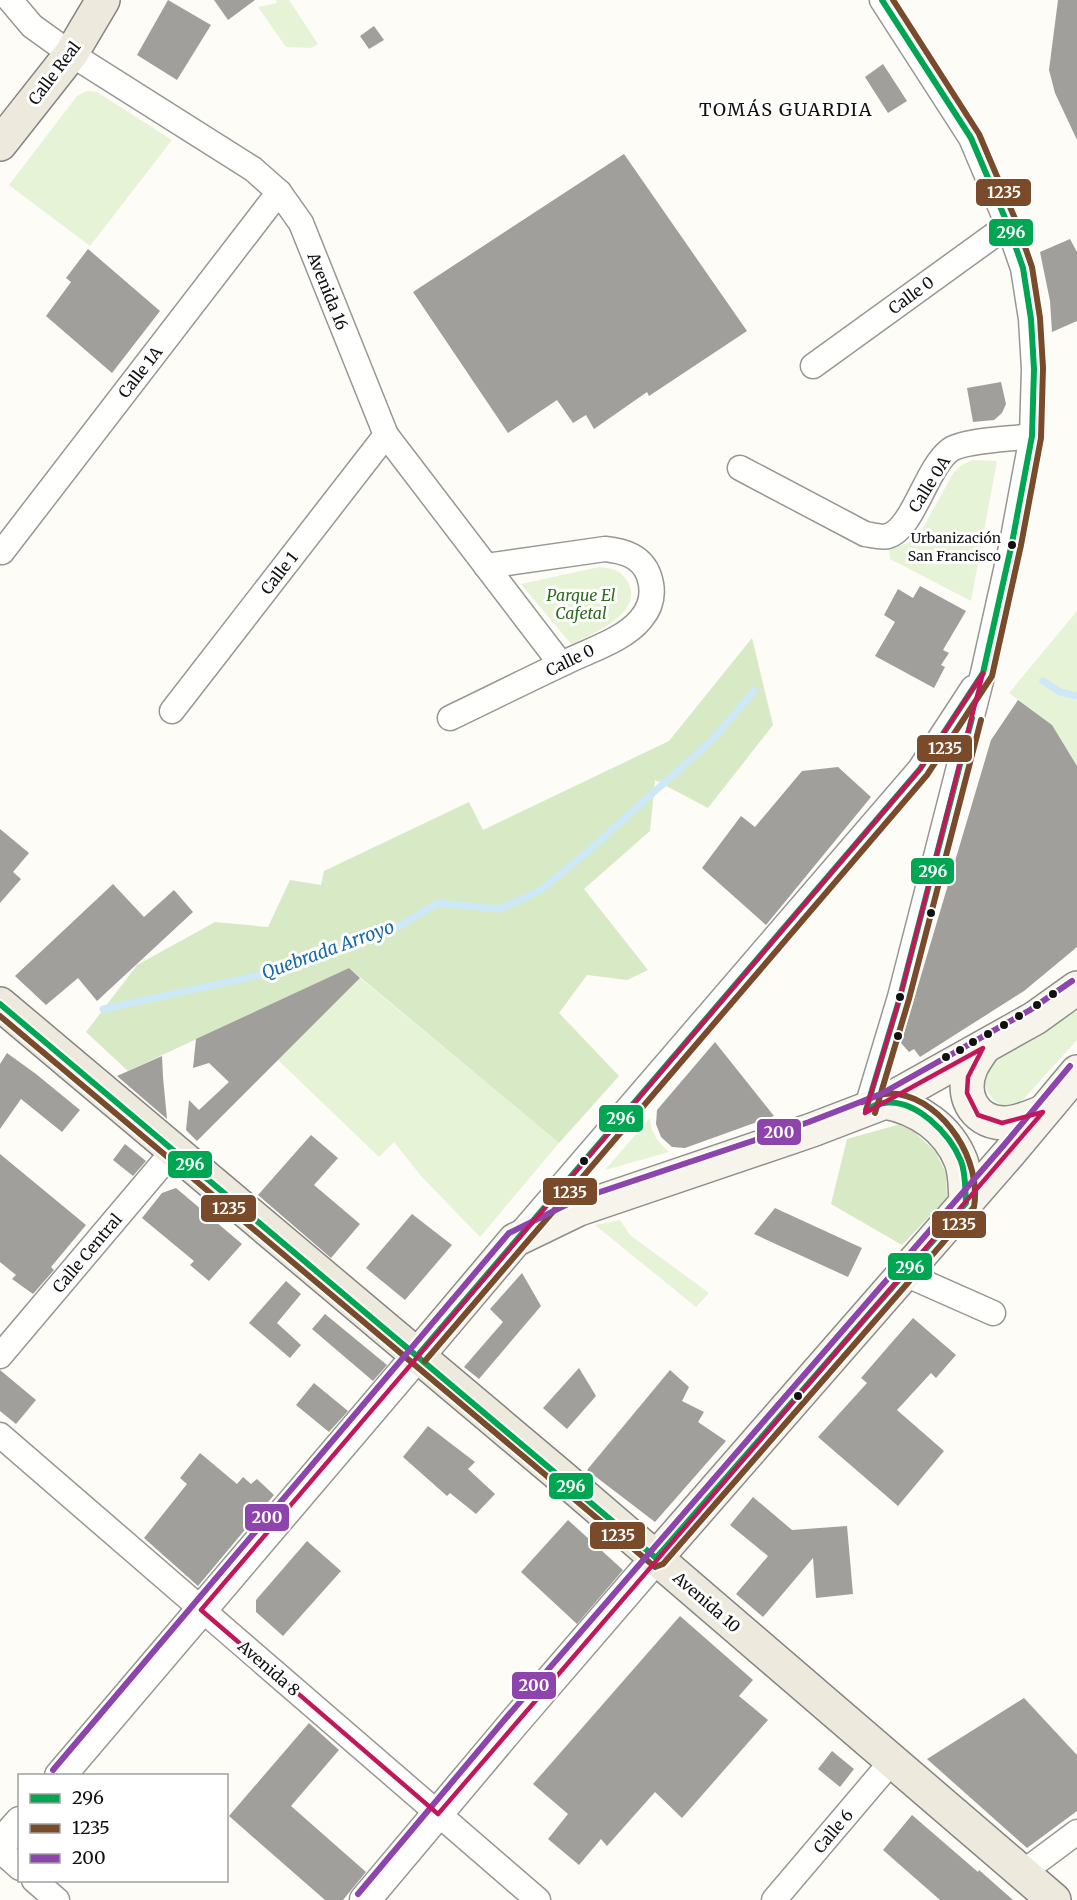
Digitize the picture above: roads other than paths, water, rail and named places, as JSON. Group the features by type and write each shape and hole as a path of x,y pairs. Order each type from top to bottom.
{"main road":[{"name":"Calle Real","path":"0,144 71,54 103,0"},
{"path":"418,1356 514,1240 579,1209 876,1106 1035,1018 1077,988"},
{"name":"Avenida 10","path":"0,1004 657,1558 1054,1900"},
{"path":"983,1048 971,1066 968,1077 967,1093 978,1115 1002,1123 1014,1122 1044,1112"},
{"path":"657,1558 1077,1072"},
{"path":"876,1106 906,1106 926,1118 948,1139 961,1161 966,1203"}],"street":[{"name":"Avenida 16","path":"10,0 32,26 71,54 253,169 279,192 301,223 386,435 561,664"},
{"path":"876,1106 900,997 983,673 1012,543 1032,436 1034,369 1032,319 1023,268 1008,225 971,138 882,0"},
{"name":"Calle 1A","path":"2,552 279,192"},
{"name":"Calle 0","path":"813,366 1008,225"},
{"name":"Calle 1","path":"172,711 228,623 386,435"},
{"name":"Calle 0A","path":"740,468 865,534 886,537 900,531 939,461 951,449 964,444 1032,436"},
{"name":"Calle 0","path":"450,718 610,640 641,619 651,603 653,588 648,572 638,559 624,551 605,549 486,566"},
{"path":"514,1240 920,769 983,673"},
{"path":"920,769 931,762 937,761 944,765 951,773 954,789"},
{"name":"Calle Central","path":"0,1356 174,1150"},
{"path":"904,1274 993,1313"},
{"path":"62,1774 418,1356"},
{"name":"Avenida 8","path":"0,1435 538,1900"},
{"path":"365,1900 657,1558"},
{"name":"Calle 6","path":"774,1900 892,1761"},
{"path":"0,1845 18,1824"},
{"path":"1022,1873 1077,1832"},
{"path":"0,1850 18,1866"},
{"path":"35,1882 57,1900"}],"waterway":[{"name":"Quebrada Arroyo","path":"1043,681 1060,692 1077,696"},
{"name":"Quebrada Arroyo","path":"103,1009 270,973 325,950 392,930 438,903 500,909 541,890 711,741 755,690"}],"place":[{"name":"Urbanización San Francisco","path":"1012,545"}],"district":[{"name":"TOMÁS GUARDIA","path":"786,110"}],"park label":[{"name":"Parque El Cafetal","path":"581,604"}]}
